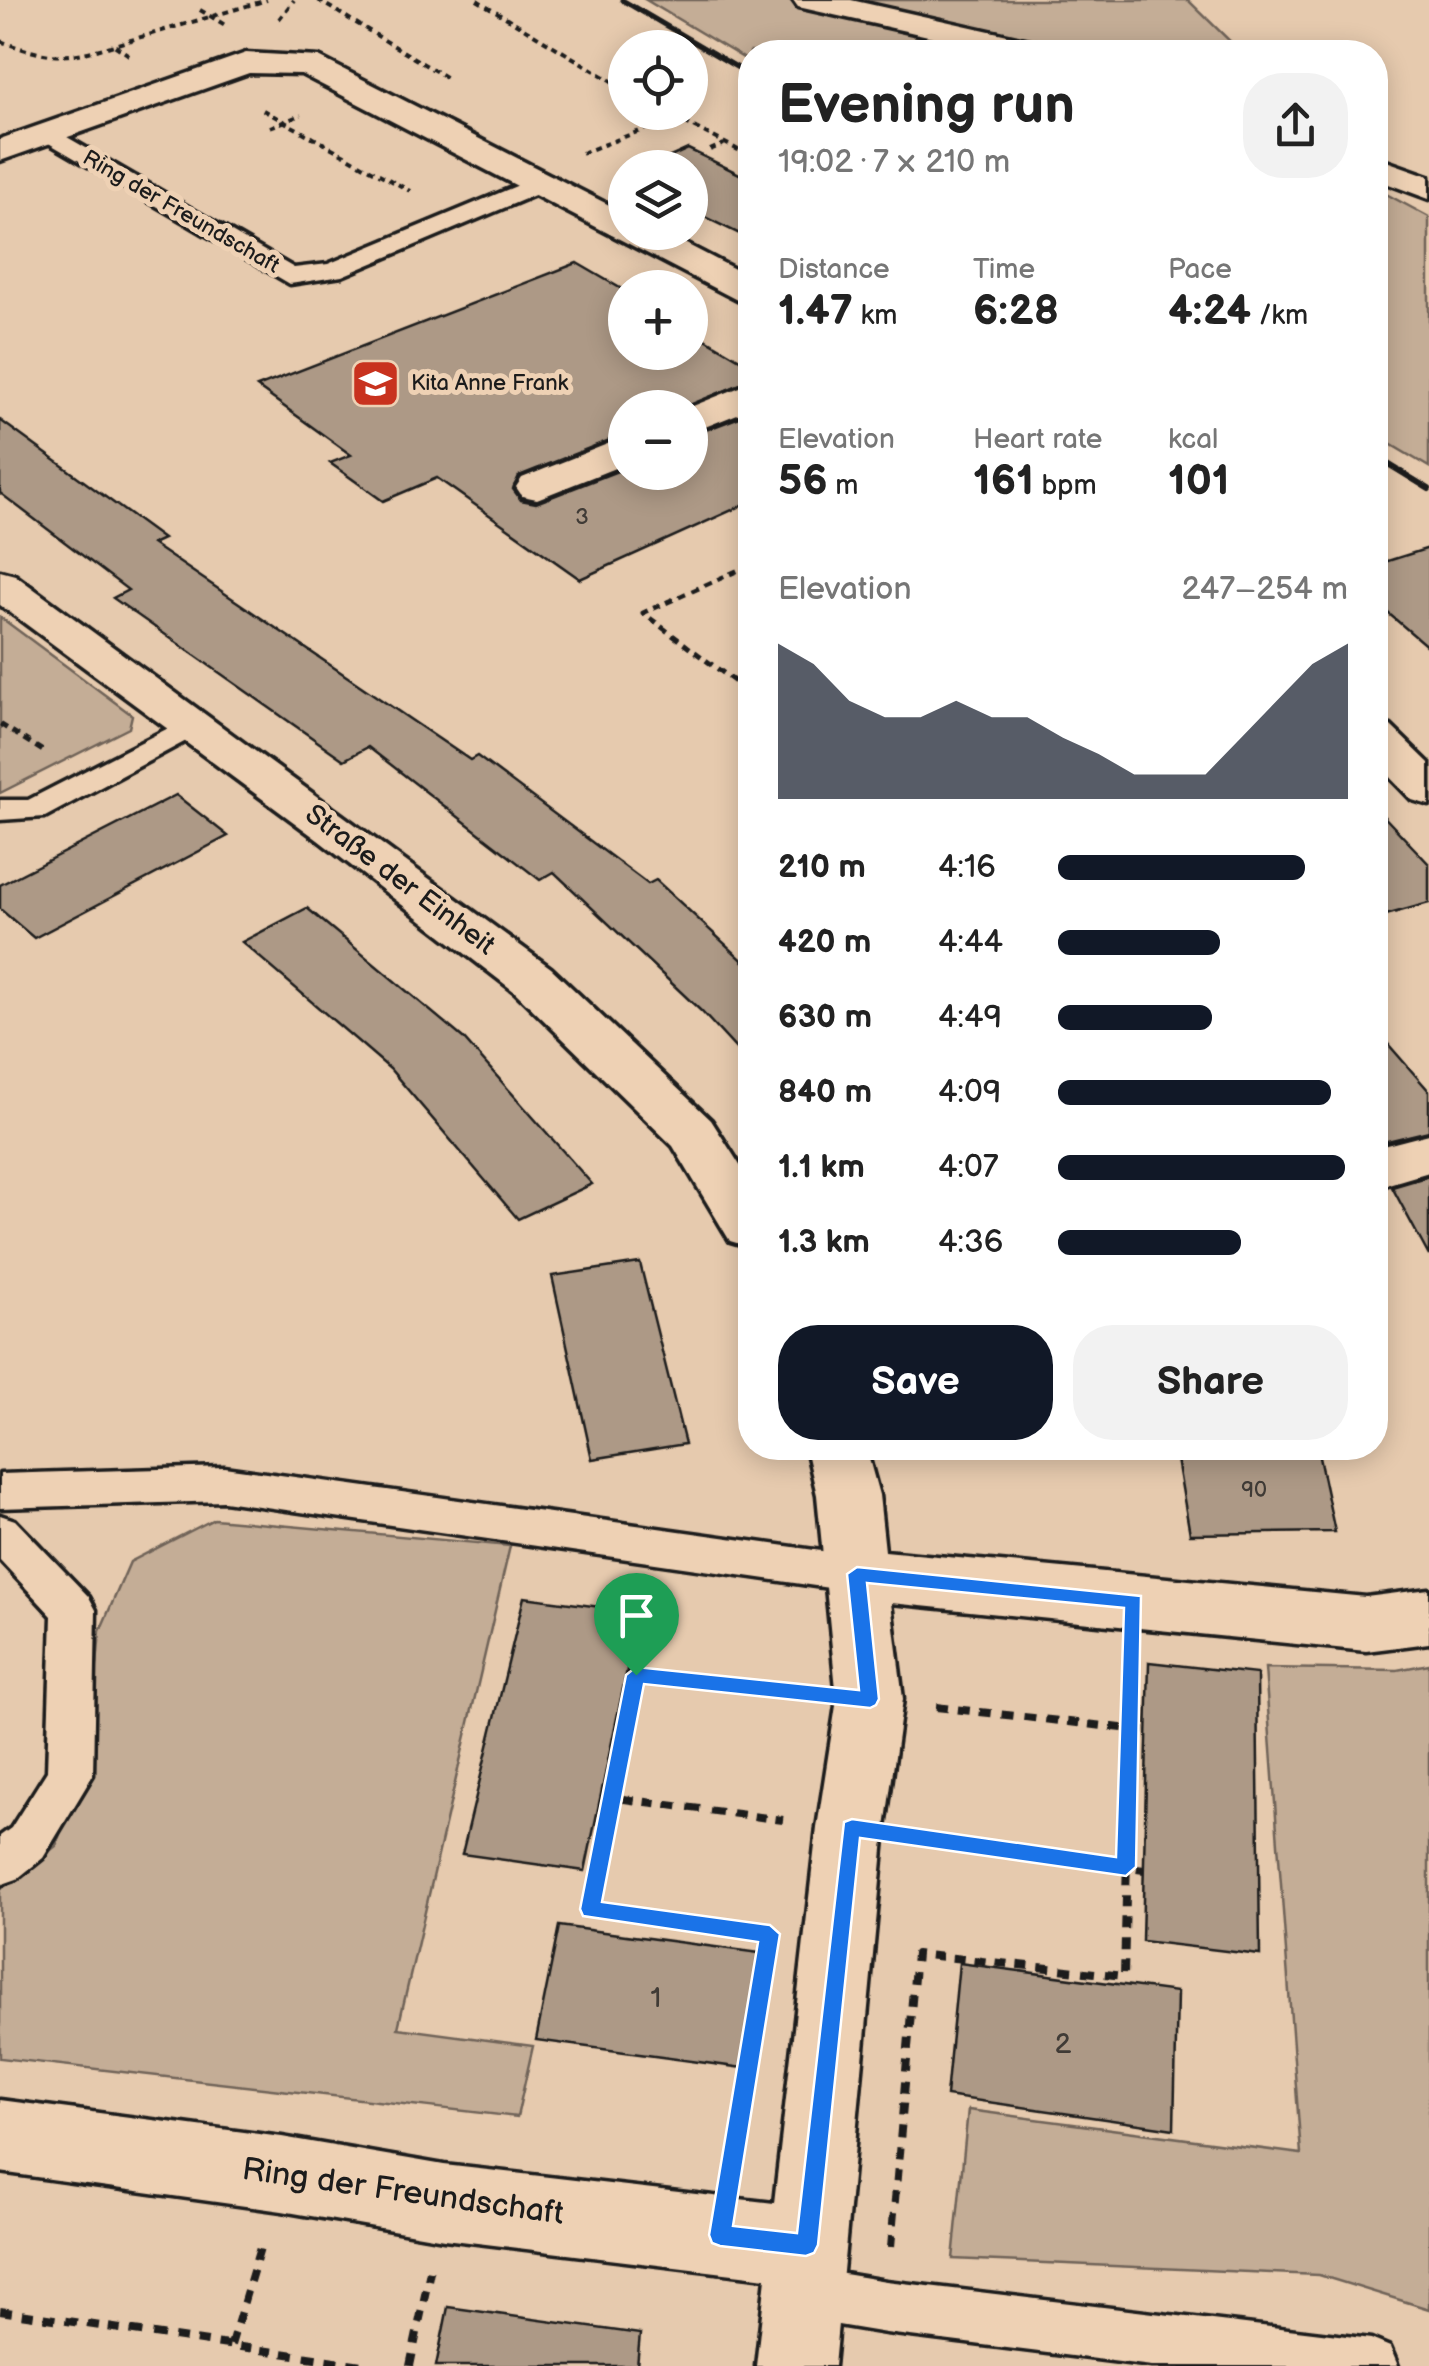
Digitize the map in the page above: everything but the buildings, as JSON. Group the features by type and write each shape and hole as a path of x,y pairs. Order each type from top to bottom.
{"street":[{"path":"809,0 987,40"},
{"name":"Ring der Freundschaft","path":"0,151 246,63 307,64 608,219"},
{"path":"1388,172 1429,188"},
{"path":"670,250 738,286"},
{"path":"708,413 738,400"},
{"path":"537,487 608,457"},
{"name":"Straße der Einheit","path":"0,584 335,829 533,980 692,1134 738,1207"},
{"path":"1388,757 1406,786"},
{"path":"1388,1164 1429,1152"},
{"path":"795,2366 852,1828 870,1699 848,1495 839,1460"},
{"path":"857,1574 1366,1624 1429,1616"},
{"name":"Ring der Freundschaft","path":"0,2136 282,2174 444,2202 720,2235 804,2269"}],"lane":[{"name":"Ring der Freundschaft","path":"48,134 290,276 332,271 459,218 532,180"},
{"path":"0,810 34,810 190,726"},
{"path":"0,1491 224,1484 857,1574"},
{"path":"0,1532 74,1610 70,1775 27,1843 0,1864"},
{"name":"Ring der Freundschaft","path":"804,2269 886,2307 1371,2366"}],"path":[{"path":"477,0 608,79"},
{"path":"0,40 32,53 71,58 114,45 104,40"},
{"path":"204,78 459,218"},
{"path":"532,180 647,130"},
{"path":"698,130 738,150"},
{"path":"710,150 725,143"},
{"path":"738,570 643,614 738,684"},
{"path":"662,1547 631,1675 613,1798 590,1909 770,1934 767,1953"},
{"path":"886,2307 916,1954 1124,1976 1134,1601"},
{"path":"631,1675 1148,1730"},
{"path":"601,1796 1144,1870"},
{"path":"720,2235 758,2010"},
{"path":"231,2345 282,2174"},
{"path":"410,2366 444,2202"},
{"path":"0,2311 368,2366"}],"shaded area":[{"path":"646,0 1188,0 1229,40 738,40 738,55 708,37 708,30 696,30"},
{"path":"1388,195 1429,217 1429,467 1388,443"},
{"path":"0,617 132,715 129,728 0,793"},
{"path":"214,1519 510,1546 398,2028 533,2046 517,2117 0,2058 0,1890 56,1846 90,1744 100,1631 130,1562"},
{"path":"1429,1664 1429,2309 1319,2275 953,2259 968,2110 1301,2154 1265,1668 1397,1670"}],"railway":[{"path":"622,0 738,68"},
{"path":"1388,464 1429,489"}],"place":[{"name":"Kita Anne Frank","path":"376,383"}],"route":[{"path":"857,1574 1134,1601 1126,1867 852,1828 806,2245 720,2235 770,1934 590,1909 636,1675 870,1699 857,1574"}]}
